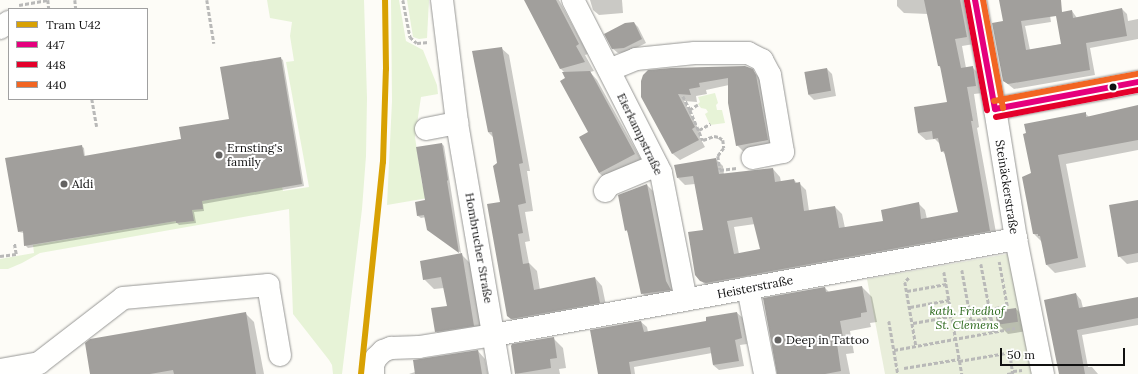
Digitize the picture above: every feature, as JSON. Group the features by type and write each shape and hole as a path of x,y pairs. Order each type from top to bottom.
{"street":[{"name":"Hombrucher Straße","path":"431,0 432,42 457,123"},
{"name":"Hombrucher Straße","path":"442,0 457,123 500,374"},
{"name":"Eierkampstraße","path":"573,0 661,173 686,300"},
{"name":"Steinäckerstraße","path":"975,0 995,109 1016,238 1043,374"},
{"path":"0,28 8,18"},
{"path":"609,70 636,59 695,53 748,52 762,60 770,75 783,152 753,158"},
{"path":"995,109 1138,82"},
{"path":"426,129 457,123"},
{"path":"605,191 609,185 657,165"},
{"name":"Heisterstraße","path":"373,374 373,365 376,358 388,349 419,347 494,335 1016,238"},
{"path":"0,370 39,363 123,298 268,285 280,355"},
{"path":"756,286 765,374"}],"path":[{"path":"27,8 48,0"},
{"path":"207,0 214,44"},
{"path":"403,0 410,37 417,43 432,42"},
{"path":"683,96 703,140 714,136 724,140 724,148 718,156 720,170 749,166 753,158"},
{"path":"92,100 97,127"},
{"path":"690,110 698,105"},
{"path":"699,130 710,124"},
{"path":"0,256 16,254 14,243"},
{"path":"990,310 1007,306 998,260"},
{"path":"894,350 994,332 980,263"},
{"path":"943,269 962,374"},
{"path":"962,270 971,320"},
{"path":"916,346 907,290 946,284"},
{"path":"910,307 948,300"},
{"path":"912,323 951,316"},
{"path":"953,324 991,317"},
{"path":"889,321 898,374"},
{"path":"904,368 1018,352"},
{"path":"1010,353 1013,373"},
{"path":"1007,374 1022,370"}],"green space":[{"path":"267,0 364,0 367,98 366,156 362,209 342,374 333,374 332,365 329,360 293,314 289,209 40,253 8,269 0,269 0,259 34,253 33,245 176,221 176,223 193,221 192,210 202,209 202,201 282,187 283,191 309,187 286,62 294,61 290,36 292,22 270,18"},
{"path":"391,0 399,0 406,41 423,50 437,85 438,94 421,97 415,137 422,184 428,198 387,205 392,101"},
{"path":"407,0 429,0 427,38 419,39 413,37"},
{"path":"715,93 718,103 716,105 717,110 722,110 725,123 710,125 705,114 708,112 706,109 701,108 698,104 700,102 698,97"},
{"name":"kath. Friedhof St. Clemens","path":"1007,254 1011,256 1034,374 885,374 867,279"}],"building":[{"path":"524,0 556,0 579,44 576,46 585,62 560,69"},
{"path":"924,0 960,0 967,37 955,39 961,68 973,66 976,86 967,87 973,121 971,121 990,231 706,283 700,281 695,275 688,232 703,230 693,176 677,178 674,165 716,158 719,174 773,168 775,182 794,179 795,183 800,182 804,211 835,206 839,228 883,221 881,210 919,202 921,219 958,212 944,151 941,152 938,138 933,139 932,131 918,133 914,107 947,102 940,66 938,66","holes":["752,217 760,249 734,254 727,221"]},
{"path":"999,0 1061,0 1062,12 1072,10 1073,18 1122,8 1127,36 1086,43 1090,70 1008,84 1003,81 992,23 1003,21","holes":["1056,16 1061,44 1026,50 1021,21"]},
{"path":"634,22 642,39 624,48 612,49 604,34 625,23"},
{"path":"502,47 523,163 519,164 526,203 518,205 523,233 518,234 523,264 529,263 534,290 595,277 600,303 511,319 507,316 487,204 500,202 493,166 497,163 492,132 488,132 472,51"},
{"path":"281,57 302,184 202,201 203,209 192,210 194,221 176,223 176,221 24,246 23,231 18,232 5,158 82,145 84,156 181,139 179,127 229,119 220,67"},
{"path":"745,66 753,69 756,75 768,140 736,146 728,103 728,78 699,83 700,87 689,89 691,95 678,94 695,127 692,129 699,140 672,154 641,97 641,81 643,75 648,70"},
{"path":"827,68 831,91 808,95 804,72"},
{"path":"590,71 635,154 599,173 579,137 588,132 560,81 565,78 562,72"},
{"path":"1138,105 1138,140 1058,155 1078,258 1046,265 1040,236 1038,236 1038,234 1033,234 1022,177 1031,173 1023,134 1026,133 1024,124 1086,112 1086,117"},
{"path":"442,143 459,253 427,230 424,215 417,216 415,202 425,200 416,147"},
{"path":"647,184 666,281 671,290 641,294 627,230 625,231 618,195"},
{"path":"1138,200 1138,253 1118,257 1109,205"},
{"path":"462,253 474,326 435,332 431,308 447,306 441,277 423,280 420,261"},
{"path":"862,286 867,312 861,313 861,317 840,321 844,343 837,344 841,371 825,374 777,374 763,298 825,287 826,292"},
{"path":"1076,293 1079,308 1138,297 1138,318 1077,330 1085,374 1059,374 1044,300"},
{"path":"1016,308 1018,322 997,325 995,311"},
{"path":"246,312 256,374 174,374 173,370 150,374 90,374 85,343 90,339"},
{"path":"737,312 742,338 735,340 739,361 713,365 710,347 629,362 631,374 598,374 590,330 641,321 644,332 706,321 706,317"},
{"path":"554,337 557,358 550,359 551,368 515,374 512,344"},
{"path":"478,350 482,374 415,374 413,360"}],"tram line":[{"name":"U42","path":"361,374 383,162 386,69 385,0"}],"transit line":[{"name":"447","path":"975,0 995,109"},
{"name":"440","path":"983,0 1003,108"},
{"name":"448","path":"967,1 987,110"},
{"name":"440","path":"994,101 1137,74"},
{"name":"447","path":"995,109 1138,82"},
{"name":"448","path":"996,117 1138,90"}],"place":[{"name":"Ernsting's family","path":"219,155"},
{"name":"Aldi","path":"64,184"},
{"name":"Deep in Tattoo","path":"778,340"}]}
